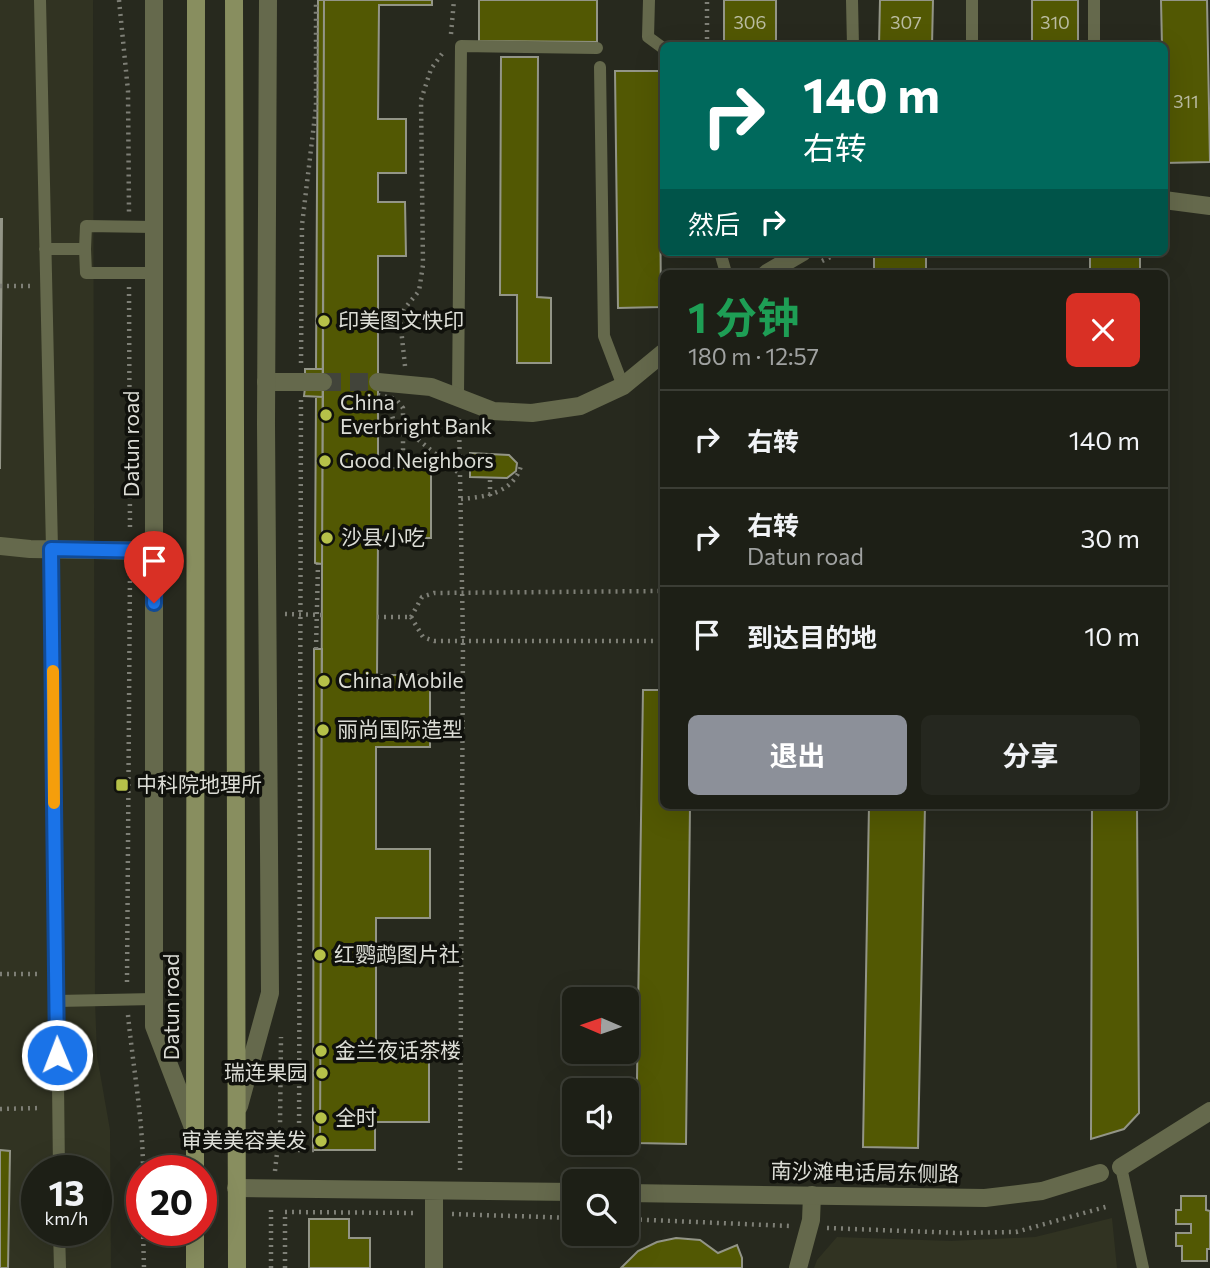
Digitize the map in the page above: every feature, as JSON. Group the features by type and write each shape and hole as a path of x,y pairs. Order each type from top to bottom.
{"main road":[{"name":"Datun road","path":"195,1155 196,0"},
{"path":"234,0 237,1268"},
{"path":"195,1246 195,1268"}],"street":[{"name":"Datun road","path":"154,0 154,999 155,1026 195,1132"},
{"path":"236,1116 270,993 266,382 268,0"},
{"path":"1168,201 1210,206"},
{"path":"771,270 796,256"},
{"path":"381,391 431,387 493,411 532,413 580,406 623,386 660,355"},
{"path":"266,382 323,382"},
{"path":"0,546 155,551"},
{"path":"1121,1167 1210,1111"},
{"name":"南沙滩电话局东侧路","path":"639,1193 985,1198 1042,1191 1100,1173"},
{"path":"236,1188 562,1192"},
{"path":"434,1191 434,1268"},
{"path":"798,1268 809,1227 812,1195"}],"lane":[{"path":"40,0 59,1155"},
{"path":"649,0 648,37 660,46"},
{"path":"852,0 853,42"},
{"path":"972,0 972,42"},
{"path":"1094,0 1094,42"},
{"path":"458,397 461,46 597,48"},
{"path":"600,67 604,336 623,386"},
{"path":"154,227 86,226 85,249 86,273 154,273"},
{"path":"45,249 85,249"},
{"path":"57,1001 154,999"},
{"path":"1121,1167 1143,1268"},
{"path":"59,1246 60,1268"}],"path":[{"path":"119,0 128,92 129,216"},
{"path":"301,373 302,225 316,107 316,0"},
{"path":"450,37 454,0"},
{"path":"707,0 707,42"},
{"path":"406,372 400,334 401,316 419,291 423,265 421,100 431,69 449,45"},
{"path":"0,286 46,286"},
{"path":"129,286 127,999 143,1155"},
{"path":"378,315 401,316"},
{"path":"381,391 393,419 461,475"},
{"path":"381,391 396,399 403,408 403,457 470,458"},
{"path":"301,392 299,1151 314,1150"},
{"path":"458,397 463,641 460,1191"},
{"path":"461,499 490,496 511,483 521,466"},
{"path":"490,477 490,496"},
{"path":"316,649 319,615 318,564"},
{"path":"411,617 422,597 434,593 660,590"},
{"path":"284,614 319,615"},
{"path":"377,617 411,617"},
{"path":"411,617 423,637 434,641 660,641"},
{"path":"0,974 56,974"},
{"path":"0,1109 58,1108"},
{"path":"271,1206 271,1268"},
{"path":"639,1220 958,1233 1016,1232 1109,1206"},
{"path":"285,1212 285,1268"},
{"path":"144,1246 144,1268"}],"shaded area":[{"path":"0,0 93,0 95,1000 97,1056 110,1130 110,1155 21,1155 21,1246 111,1246 111,1268 0,1268"},
{"path":"1112,1218 1117,1268 814,1268 817,1260 837,1237 951,1241 1035,1237"}],"building":[{"path":"318,0 324,0 323,369 316,369"},
{"path":"324,0 432,0 432,5 379,5 378,119 406,119 406,173 378,173 378,202 405,202 406,256 378,256 378,468 431,468 431,538 378,538 377,675 430,675 430,747 376,747 376,849 430,849 430,918 376,918 376,1058 429,1058 429,1122 375,1122 375,1150 320,1150"},
{"path":"479,0 597,0 597,42 479,41"},
{"path":"724,0 776,0 776,42 724,42"},
{"path":"880,0 933,0 932,42 879,42"},
{"path":"1032,0 1078,0 1078,42 1032,42"},
{"path":"1161,0 1207,0 1210,162 1168,163 1168,42 1162,42"},
{"path":"501,57 538,57 537,297 551,298 551,363 517,363 517,295 500,295"},
{"path":"615,71 659,71 660,307 618,308"},
{"path":"0,219 2,219 0,469"},
{"path":"874,256 926,256 926,270 874,270"},
{"path":"1090,256 1140,256 1140,270 1090,270"},
{"path":"305,369 323,369 323,376 305,376"},
{"path":"305,388 323,389 323,397 304,396"},
{"path":"316,397 323,397 322,564 315,563"},
{"path":"470,453 509,455 517,463 516,471 507,478 470,477"},
{"path":"314,649 322,649 320,1150 313,1150"},
{"path":"643,690 660,690 660,809 690,809 686,1144 639,1143 637,1078"},
{"path":"869,809 925,809 918,1148 863,1147"},
{"path":"1092,809 1137,809 1139,1113 1124,1129 1091,1139"},
{"path":"0,1150 10,1151 8,1268 0,1268"},
{"path":"1181,1196 1206,1196 1206,1210 1210,1211 1210,1249 1207,1249 1207,1261 1182,1261 1182,1246 1176,1246 1176,1233 1191,1233 1191,1224 1176,1224 1176,1210 1181,1210"},
{"path":"309,1219 349,1219 349,1238 370,1238 370,1268 309,1268"},
{"path":"676,1238 700,1240 718,1253 737,1245 742,1258 742,1268 621,1268 638,1251 657,1242"}],"tunnel":[{"path":"323,382 378,382"}],"slow traffic":[{"path":"53,671 54,803"}],"place":[{"name":"印美图文快印","path":"324,321"},
{"name":"China Everbright Bank","path":"326,415"},
{"name":"Good Neighbors","path":"325,461"},
{"name":"沙县小吃","path":"327,538"},
{"name":"China Mobile","path":"324,681"},
{"name":"丽尚国际造型","path":"323,730"},
{"name":"中科院地理所","path":"122,785"},
{"name":"红鹦鹉图片社","path":"320,955"},
{"name":"金兰夜话茶楼","path":"321,1051"},
{"name":"瑞连果园","path":"322,1073"},
{"name":"全时","path":"321,1118"},
{"name":"审美美容美发","path":"321,1141"}],"route":[{"path":"57,1055 51,549 155,551 154,603"}]}
